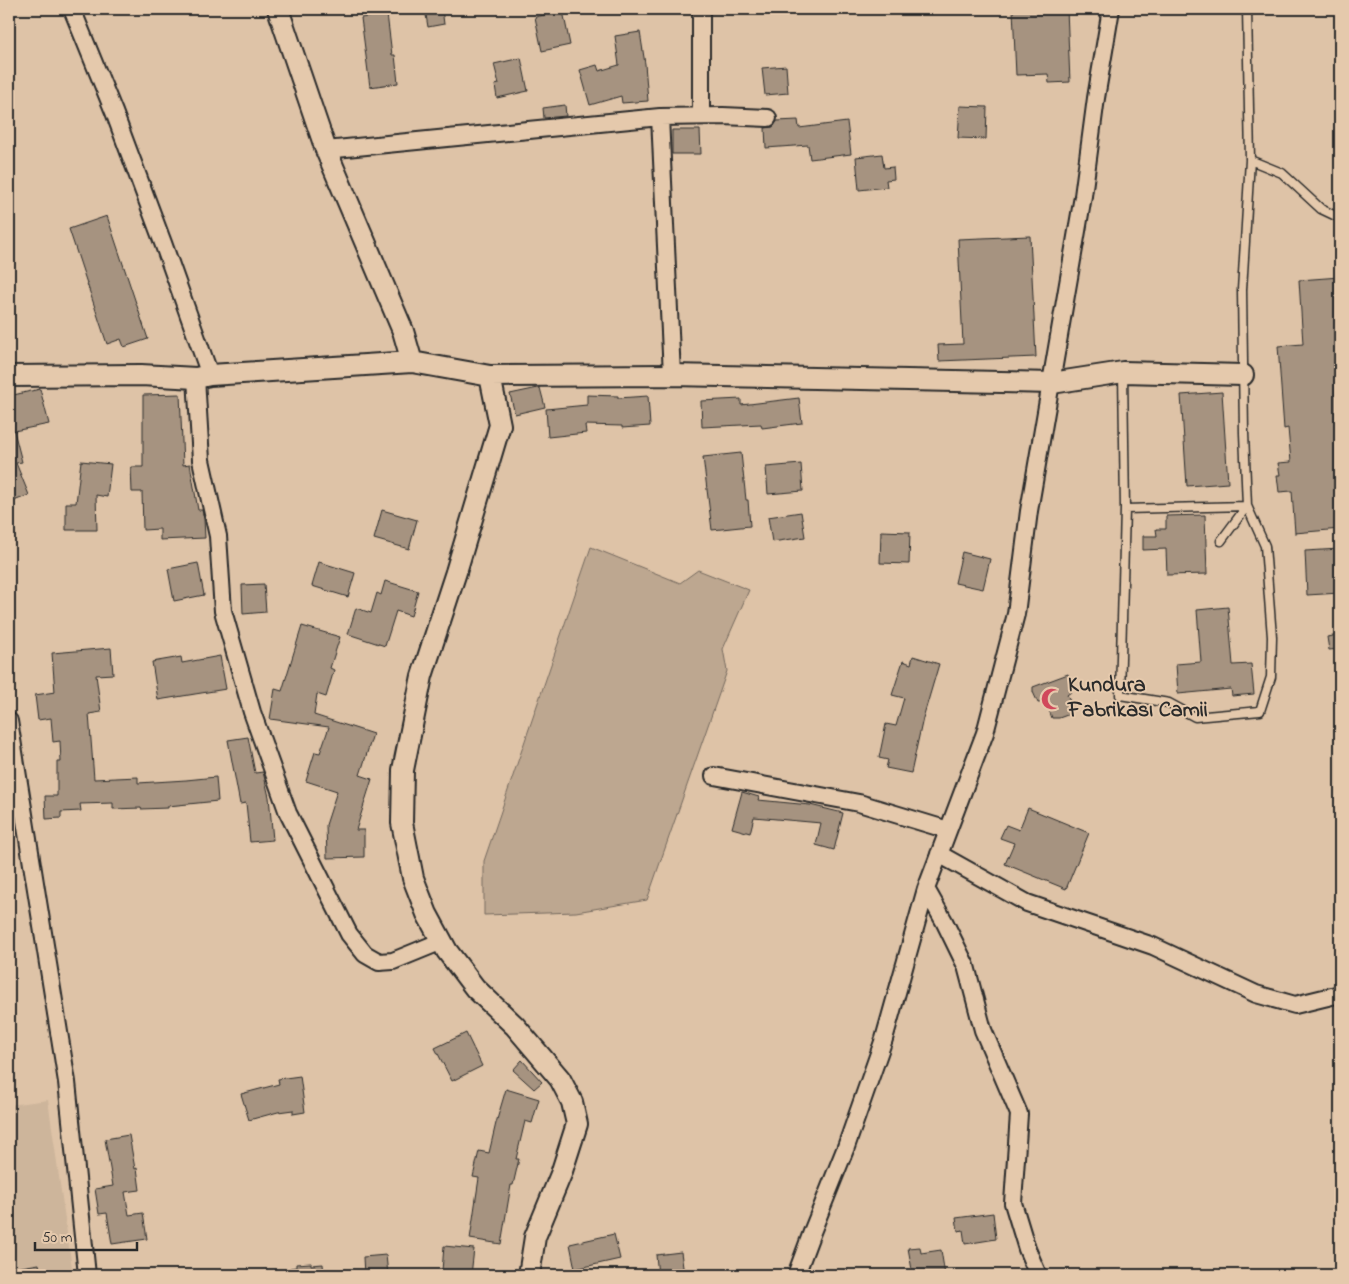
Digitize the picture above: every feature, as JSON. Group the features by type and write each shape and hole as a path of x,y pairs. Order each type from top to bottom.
{"street":[{"path":"72,9 117,120 163,243 203,376 201,460 218,536 223,611 252,712 288,813 349,934 365,954 379,962 393,962 442,941"},
{"path":"278,9 326,150 403,332 412,362"},
{"path":"701,9 701,116"},
{"path":"796,1275 846,1147 884,1038 926,889 985,733 1016,614 1029,511 1083,196 1096,98 1111,9"},
{"path":"326,150 660,117 768,118"},
{"path":"660,117 672,376"},
{"path":"9,376 203,376 412,362 490,376 672,376 1052,382 1124,372 1243,375"},
{"path":"490,376 500,425 456,572 422,676 403,770 402,823 412,878 427,914 447,951 475,988 515,1026 560,1079 572,1102 577,1124 561,1174 535,1237 528,1271 529,1275"},
{"path":"9,721 67,1082 87,1275"},
{"path":"714,776 859,803 948,830"},
{"path":"939,854 1027,903 1153,946 1256,994 1295,1005 1340,994"},
{"path":"926,889 966,966 983,1030 1019,1114 1013,1203 1027,1249 1038,1275"}],"lane":[{"path":"1124,372 1125,509 1120,695 1169,703 1194,717 1260,711 1271,677 1272,637 1265,546 1247,506 1244,433 1242,290 1250,160 1247,9"},
{"path":"1250,160 1282,173 1321,209 1340,218"},
{"path":"1125,509 1247,506"},
{"path":"1221,541 1247,506"}],"shaded area":[{"path":"591,547 680,583 698,570 749,590 723,649 727,671 647,900 576,912 484,915 484,861"},
{"path":"48,1100 73,1275 9,1275 9,1105"}],"building":[{"path":"425,9 442,9 444,24 428,27"},
{"path":"1067,9 1070,82 1049,83 1048,74 1016,75 1013,10"},
{"path":"563,11 570,45 542,51 535,17"},
{"path":"387,14 392,55 395,55 398,83 370,87 361,18"},
{"path":"640,32 648,101 622,103 621,96 590,105 580,70 597,65 599,71 619,65 615,36"},
{"path":"521,58 528,91 497,98 495,85 499,84 494,64"},
{"path":"786,66 788,93 765,95 762,68"},
{"path":"565,105 566,116 544,118 543,108"},
{"path":"960,106 987,107 986,139 958,138"},
{"path":"798,120 799,128 847,122 851,154 810,159 808,145 766,148 765,128 773,127 777,121"},
{"path":"672,130 700,130 701,154 672,154"},
{"path":"882,154 884,168 893,167 894,179 886,180 887,187 859,190 856,157"},
{"path":"107,216 148,339 124,347 121,339 107,344 69,229"},
{"path":"1030,236 1036,357 939,361 938,345 963,344 958,239"},
{"path":"1340,277 1340,321 1338,321 1340,344 1340,529 1295,533 1292,491 1279,492 1277,475 1280,475 1278,463 1291,462 1288,428 1284,429 1278,346 1303,344 1299,280"},
{"path":"540,388 545,407 515,414 510,394"},
{"path":"40,389 49,424 14,431 22,462 16,463 29,495 9,503 9,396"},
{"path":"1222,392 1228,483 1187,486 1181,395"},
{"path":"180,394 183,465 190,464 198,510 202,510 204,519 205,538 160,540 160,529 143,530 142,492 132,492 131,467 143,467 143,395"},
{"path":"587,395 618,396 618,398 648,396 650,426 622,428 622,426 585,425 586,433 548,437 546,409 587,405"},
{"path":"799,398 802,423 762,428 761,424 702,427 701,401 741,399 741,405"},
{"path":"741,453 750,526 712,530 703,457"},
{"path":"81,461 111,464 107,497 96,495 97,530 66,530 66,503 76,503"},
{"path":"801,464 803,491 768,494 766,467"},
{"path":"382,510 417,520 409,549 374,539"},
{"path":"801,512 805,537 772,542 768,517"},
{"path":"1205,515 1207,574 1167,575 1166,549 1143,550 1143,536 1157,536 1156,529 1166,529 1166,516"},
{"path":"881,531 910,532 909,564 880,563"},
{"path":"1340,549 1340,593 1307,595 1305,551"},
{"path":"962,552 990,559 983,589 955,583"},
{"path":"319,562 355,573 348,597 312,586"},
{"path":"198,563 204,595 174,601 168,569"},
{"path":"385,581 418,591 411,616 396,611 385,646 348,634 356,608 371,613 377,593 381,595"},
{"path":"264,584 266,612 243,614 242,585"},
{"path":"1228,607 1233,665 1251,664 1254,694 1232,696 1231,689 1178,694 1176,664 1201,662 1197,610"},
{"path":"302,626 340,637 330,668 334,670 326,697 317,694 314,715 373,734 360,775 372,779 356,830 364,830 364,857 327,858 326,825 337,791 306,781 315,752 320,753 329,727 270,719 275,689 282,691"},
{"path":"1340,635 1340,649 1329,650 1327,637"},
{"path":"111,648 113,674 96,675 101,712 89,714 94,779 138,777 138,783 216,777 218,801 168,806 168,808 141,809 113,809 113,803 80,804 81,811 61,812 61,818 46,819 45,796 57,796 57,762 61,762 60,741 53,742 51,718 38,720 35,695 55,692 52,653"},
{"path":"220,656 226,689 158,700 152,662 181,657 182,663"},
{"path":"913,656 939,664 923,718 911,773 886,768 888,760 879,758 886,724 896,726 904,698 892,695 903,661 911,664"},
{"name":"Kundura Fabrikası Camii","path":"1068,674 1073,683 1069,685 1071,692 1067,695 1072,704 1070,714 1059,718 1052,718 1046,702 1038,703 1033,687"},
{"path":"248,737 255,773 263,772 265,780 269,797 273,840 250,842 246,803 240,804 228,740"},
{"path":"742,792 759,797 758,800 810,805 843,813 834,850 816,845 821,823 754,817 750,833 732,828"},
{"path":"1028,808 1089,833 1066,889 1005,864 1014,843 1000,838 1006,825 1019,830"},
{"path":"466,1033 482,1066 452,1081 435,1048"},
{"path":"522,1060 542,1082 534,1089 513,1070"},
{"path":"300,1076 305,1112 293,1114 293,1110 278,1112 249,1120 241,1094 279,1084 278,1079"},
{"path":"506,1089 539,1099 532,1123 525,1121 516,1159 519,1159 513,1185 511,1185 501,1244 470,1239 479,1178 473,1177 479,1151 489,1153"},
{"path":"129,1135 140,1190 125,1192 129,1215 143,1213 147,1239 112,1244 107,1213 99,1214 95,1189 113,1186 105,1139"},
{"path":"993,1213 996,1239 965,1244 963,1230 958,1231 956,1218"},
{"path":"614,1234 620,1259 575,1269 570,1244"},
{"path":"444,1246 474,1249 471,1275 442,1271"},
{"path":"920,1247 921,1253 941,1250 945,1275 913,1275 908,1248"},
{"path":"681,1252 684,1275 658,1275 656,1255"},
{"path":"386,1255 388,1275 364,1275 363,1257"},
{"path":"311,1263 311,1265 323,1264 324,1275 290,1275 290,1268 296,1267 296,1264"},
{"path":"39,1264 41,1275 9,1275 9,1269"}],"place":[{"name":"Kundura Fabrikası Camii","path":"1052,699"}]}
